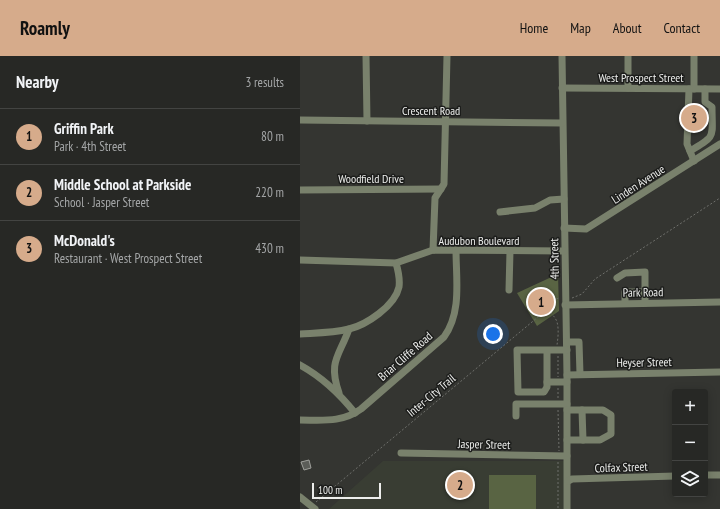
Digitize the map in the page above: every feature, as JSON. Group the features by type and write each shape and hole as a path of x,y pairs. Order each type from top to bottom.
{"street":[{"path":"366,56 367,121"},
{"path":"433,250 435,198 444,184 447,56"},
{"name":"4th Street","path":"562,56 564,251 567,350 567,509"},
{"path":"628,56 628,88"},
{"path":"694,56 687,144 694,161"},
{"name":"West Prospect Street","path":"562,88 720,89"},
{"path":"690,151 710,139 712,135 712,107 705,102 705,89"},
{"name":"Crescent Road","path":"300,120 562,122"},
{"name":"Linden Avenue","path":"564,228 586,229 720,144"},
{"name":"Woodfield Drive","path":"300,190 441,189"},
{"path":"500,212 534,208 550,200 564,199"},
{"name":"Audubon Boulevard","path":"300,260 396,263 433,250 564,251"},
{"name":"Briar Cliffe Road","path":"300,420 342,419 355,413 433,349 448,332 456,310 456,250"},
{"path":"509,290 510,251"},
{"path":"300,334 349,329 364,324 380,313 393,298 399,287 396,263"},
{"path":"617,278 625,273 645,272 645,303"},
{"path":"625,304 625,292 645,292"},
{"name":"Park Road","path":"566,305 720,302"},
{"path":"339,394 333,374 334,365 349,329"},
{"path":"566,342 579,342 580,374"},
{"path":"547,350 547,387 544,392 518,392 517,350 547,350 567,350"},
{"path":"300,365 324,380 339,394 355,413"},
{"name":"Heyser Street","path":"567,374 720,372"},
{"path":"547,382 567,382"},
{"path":"516,416 516,404 567,407 582,410 602,410 611,415 611,434 600,440 567,440"},
{"path":"582,410 583,440"},
{"name":"Jasper Street","path":"400,453 567,456"},
{"path":"708,475 720,475"},
{"name":"Colfax Street","path":"568,481 572,479 672,476"},
{"path":"300,497 312,508"}],"path":[{"path":"570,298 582,294 595,279 720,198"},
{"name":"Inter-City Trail","path":"312,508 538,317 548,302 558,298"}],"shaded area":[{"path":"383,461 564,461 563,509 329,509"}],"green space":[{"path":"558,274 559,311 537,326 517,293"},
{"path":"489,475 536,475 536,509 489,509"}],"building":[{"path":"309,460 311,468 304,470 301,462"}],"place":[{"name":"McDonald's","path":"694,118"},
{"name":"Griffin Park","path":"541,302"},
{"name":"Middle School at Parkside","path":"460,485"}]}
